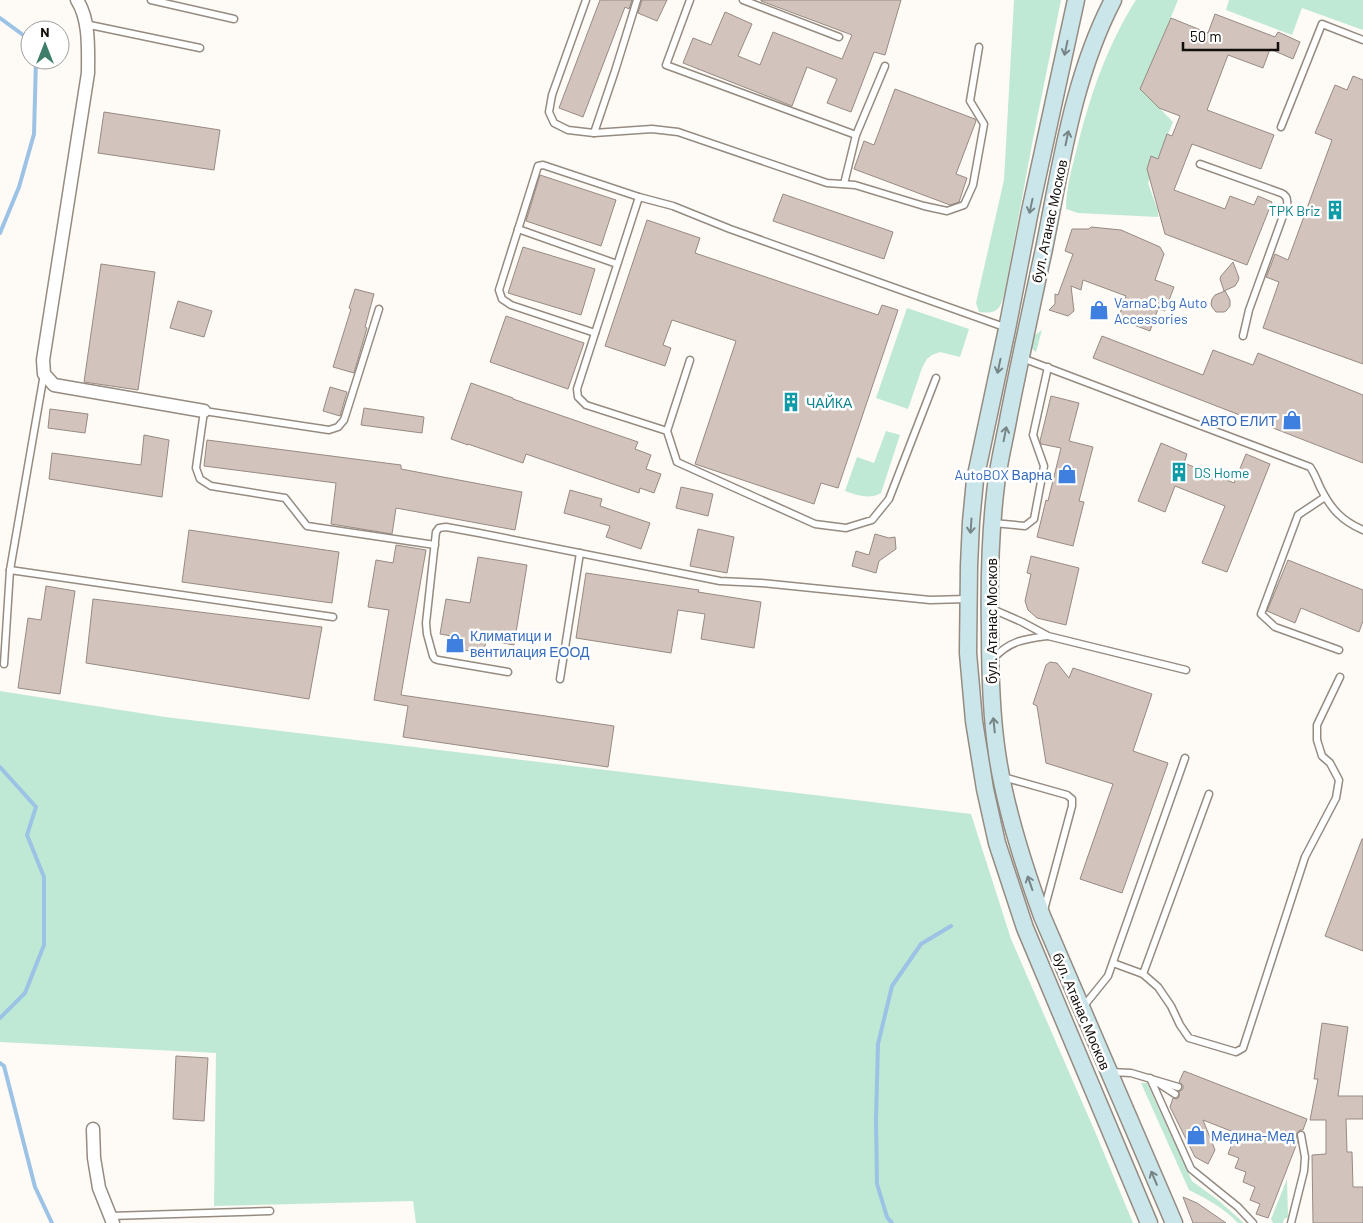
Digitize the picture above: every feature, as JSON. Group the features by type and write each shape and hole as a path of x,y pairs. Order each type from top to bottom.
{"main road":[{"name":"бул. Атанас Москов","path":"1076,0 1030,210 975,480 971,522 968,653 974,721 985,789 997,843 1025,928 1150,1223"},
{"name":"бул. Атанас Москов","path":"1113,0 1086,62 1071,116 1020,357 996,482 990,567 990,662 997,753 1029,882 1174,1223"},
{"path":"1007,328 1008,344 1012,348 1018,347 1025,339"}],"street":[{"path":"77,0 81,6 88,38 88,73 43,360 44,374 54,385 204,411"},
{"path":"93,1129 94,1158 99,1188 112,1219"}],"lane":[{"path":"151,0 234,18"},
{"path":"586,0 552,95 549,112 554,123 568,130 594,133 652,129 678,132 827,183 856,185 924,206 947,210 964,205 973,185 984,124 970,101 979,47"},
{"path":"594,133 636,0"},
{"path":"690,0 666,65 856,136"},
{"path":"742,0 839,36"},
{"path":"85,24 200,48"},
{"path":"1281,128 1322,24 1363,40"},
{"path":"844,184 856,136 885,66"},
{"path":"1200,164 1281,193 1287,199 1287,205 1249,310 1243,336"},
{"path":"595,333 511,305 502,299 499,290 538,166 543,165 639,197 673,206 730,229 1007,328"},
{"path":"639,197 595,333 578,389 578,397 586,405 667,431"},
{"path":"518,229 617,264"},
{"path":"379,309 344,420 338,427 329,430 204,411 196,468 200,479 211,486 285,498 307,526 435,545"},
{"path":"1020,357 1310,467 1325,498 1343,520 1363,530"},
{"path":"690,360 667,431 677,462 815,524 846,528 872,520 889,499 936,378"},
{"path":"992,523 1025,526 1034,519 1044,466 1033,435 1048,367"},
{"path":"4,664 10,570 44,374"},
{"path":"1325,498 1298,515 1261,614 1275,627 1339,650"},
{"path":"508,672 435,659 427,634 426,623 436,532 439,528 446,527 478,533 720,581 761,583 930,600 968,598"},
{"path":"560,679 580,553"},
{"path":"10,570 333,617"},
{"path":"989,608 1022,622 1048,636 1186,670"},
{"path":"990,662 1001,650 1012,644 1026,639 1048,636"},
{"path":"1113,963 1142,974 1158,987 1172,1006 1189,1038 1236,1052 1243,1048 1305,857 1336,798 1339,780 1330,763 1322,756 1317,740 1317,725 1340,676"},
{"path":"1082,1009 1108,976 1185,758"},
{"path":"1002,776 1067,795 1072,800 1072,806 1042,916"},
{"path":"1142,974 1209,794"},
{"path":"1109,1072 1131,1073 1178,1087"},
{"path":"1150,1078 1175,1094"},
{"path":"1150,1078 1191,1169 1238,1207 1252,1223"},
{"path":"1291,1223 1304,1171 1305,1157 1301,1135"},
{"path":"1297,1144 1301,1157 1300,1188"},
{"path":"112,1219 270,1211"}],"green space":[{"path":"1014,0 1061,0 1004,296 995,311 986,313 979,312 976,303 1004,180"},
{"path":"1136,0 1178,0 1141,89 1173,122 1148,183 1158,211 1158,217 1078,213 1066,209 1066,202 1081,132 1107,55"},
{"path":"1229,0 1363,0 1363,30 1302,8 1292,35 1226,10"},
{"path":"907,308 969,329 960,357 940,352 927,359 908,409 876,398"},
{"path":"1042,330 1036,352 1031,348 1032,337"},
{"path":"886,431 900,435 881,493 868,496 845,491 857,457 874,463"},
{"path":"0,691 165,717 971,814 1011,939 1133,1223 416,1223 413,1201 214,1206 216,1053 0,1042"},
{"path":"1141,1083 1147,1083 1192,1181 1218,1200 1244,1223 1238,1223 1221,1208 1189,1190"},
{"path":"1287,1179 1288,1217 1284,1219 1283,1223 1273,1223 1271,1219"}],"building":[{"path":"600,0 632,0 629,9 625,7 583,117 559,108"},
{"path":"642,0 667,0 657,21 638,13"},
{"path":"761,0 901,0 885,55 874,52 851,112 827,103 837,79 807,67 792,106 683,63 693,38 711,45 725,12 752,24 738,56 760,65 773,32 842,59 852,35"},
{"path":"1215,14 1275,37 1278,32 1300,42 1293,59 1270,49 1263,68 1228,55 1207,110 1274,135 1261,169 1192,144 1174,190 1225,209 1230,196 1254,205 1258,196 1272,202 1247,265 1165,234 1147,169 1151,156 1158,159 1167,134 1172,136 1180,116 1159,108 1140,89 1171,18 1208,33"},
{"name":"TPK Briz","path":"1353,76 1363,80 1363,364 1263,328 1279,282 1266,277 1275,254 1288,260 1332,140 1315,133 1335,85 1347,90"},
{"path":"895,89 975,119 976,121 956,174 967,178 959,202 950,205 854,169 864,141 874,145"},
{"path":"104,112 220,130 214,170 98,153"},
{"path":"540,175 616,200 601,246 526,221"},
{"path":"783,194 893,232 884,259 773,221"},
{"name":"ЧАЙКА","path":"647,220 700,238 695,253 878,315 882,305 898,310 838,488 821,483 814,504 695,464 736,341 672,320 663,345 671,348 665,366 605,346"},
{"path":"1091,227 1121,230 1160,247 1164,254 1155,280 1174,287 1165,311 1158,309 1150,331 1118,319 1126,296 1083,280 1081,290 1071,286 1074,311 1068,316 1049,310 1055,304 1055,294 1058,295 1073,254 1065,251 1072,229 1089,229"},
{"path":"523,247 595,269 581,315 508,293"},
{"path":"1233,262 1239,278 1235,286 1224,291 1220,279"},
{"path":"101,264 155,272 138,390 84,382"},
{"path":"355,289 374,294 365,327 367,328 354,373 333,367 351,309 349,308"},
{"path":"1225,291 1230,300 1230,306 1224,312 1216,312 1211,304 1212,299 1215,295"},
{"path":"178,301 212,311 204,337 170,328"},
{"path":"506,316 584,343 568,389 490,362"},
{"path":"1102,336 1203,375 1213,350 1253,365 1258,353 1363,395 1363,463 1093,358"},
{"path":"471,383 638,442 635,449 651,455 646,469 661,474 654,493 640,488 639,493 526,454 523,463 451,439"},
{"path":"330,387 347,392 340,416 323,411"},
{"path":"1051,396 1079,403 1069,441 1093,447 1079,501 1084,502 1073,546 1037,537 1061,448 1041,444 1040,441"},
{"path":"364,408 424,417 422,433 361,425"},
{"path":"50,409 88,414 85,433 48,428"},
{"path":"144,435 169,440 162,497 49,479 52,453 141,465"},
{"path":"207,440 401,465 401,469 522,492 515,530 396,508 392,534 331,524 336,483 204,466"},
{"path":"1161,443 1187,454 1184,463 1234,483 1246,454 1270,464 1227,572 1202,563 1225,506 1175,486 1165,512 1138,501"},
{"path":"681,487 713,494 708,516 676,508"},
{"path":"570,490 602,499 600,506 650,523 641,549 606,537 610,526 564,513"},
{"path":"698,529 734,537 727,573 690,566"},
{"path":"189,530 339,552 332,603 182,582"},
{"path":"875,534 889,538 895,537 896,549 879,561 876,573 852,566 856,551 869,555"},
{"path":"396,545 426,550 401,695 614,726 608,767 403,737 408,706 374,700 389,610 368,607 376,560 393,563"},
{"path":"1031,556 1079,568 1066,625 1037,618 1028,610 1025,601 1031,574 1027,573"},
{"path":"478,557 527,565 514,645 486,640 484,653 450,648 452,636 440,634 446,599 470,603"},
{"path":"1288,560 1363,590 1363,621 1359,632 1301,608 1295,623 1267,611"},
{"path":"586,573 699,590 698,592 761,602 754,648 701,639 705,614 678,610 671,653 576,638"},
{"path":"46,586 75,591 60,694 18,688 28,618 41,620"},
{"path":"93,599 322,627 309,699 86,663"},
{"path":"1050,662 1057,663 1069,678 1073,668 1152,694 1133,751 1168,763 1122,893 1080,879 1113,784 1046,763 1037,706 1033,704 1046,665"},
{"path":"1363,839 1363,951 1325,936"},
{"path":"1322,1023 1348,1027 1338,1096 1363,1096 1363,1119 1346,1119 1347,1152 1352,1152 1353,1187 1363,1187 1363,1223 1313,1223 1312,1155 1326,1154 1326,1120 1310,1120 1318,1079 1314,1079"},
{"path":"176,1056 208,1058 204,1121 173,1119"},
{"path":"1184,1071 1307,1119 1303,1130 1297,1133 1297,1143 1268,1218 1256,1214 1260,1204 1250,1200 1255,1187 1243,1182 1246,1172 1235,1168 1239,1158 1228,1154 1236,1133 1203,1120 1215,1150 1208,1164 1195,1157 1170,1107 1173,1098 1177,1099 1179,1092 1183,1089 1183,1085 1179,1082"},
{"path":"1183,1197 1197,1203 1226,1223 1193,1223"}],"waterway":[{"path":"0,18 20,33"},
{"path":"0,233 19,187 34,134 36,70"},
{"path":"0,767 36,807 27,835 44,877 44,945 25,993 0,1018"},
{"path":"892,1223 887,1217 877,1184 878,1044 892,986 921,944 951,926"},
{"path":"0,1063 4,1066 35,1187 52,1223"}],"place":[{"name":"TPK Briz","path":"1335,210"},
{"name":"VarnaC.bg Auto Accessories","path":"1099,310"},
{"name":"ЧАЙКА","path":"791,402"},
{"name":"АВТО ЕЛИТ","path":"1292,420"},
{"name":"DS Home","path":"1179,472"},
{"name":"AutoBOX Варна","path":"1067,474"},
{"name":"Климатици и вентилация ЕООД","path":"455,643"},
{"name":"Медина-Мед","path":"1196,1135"}]}
